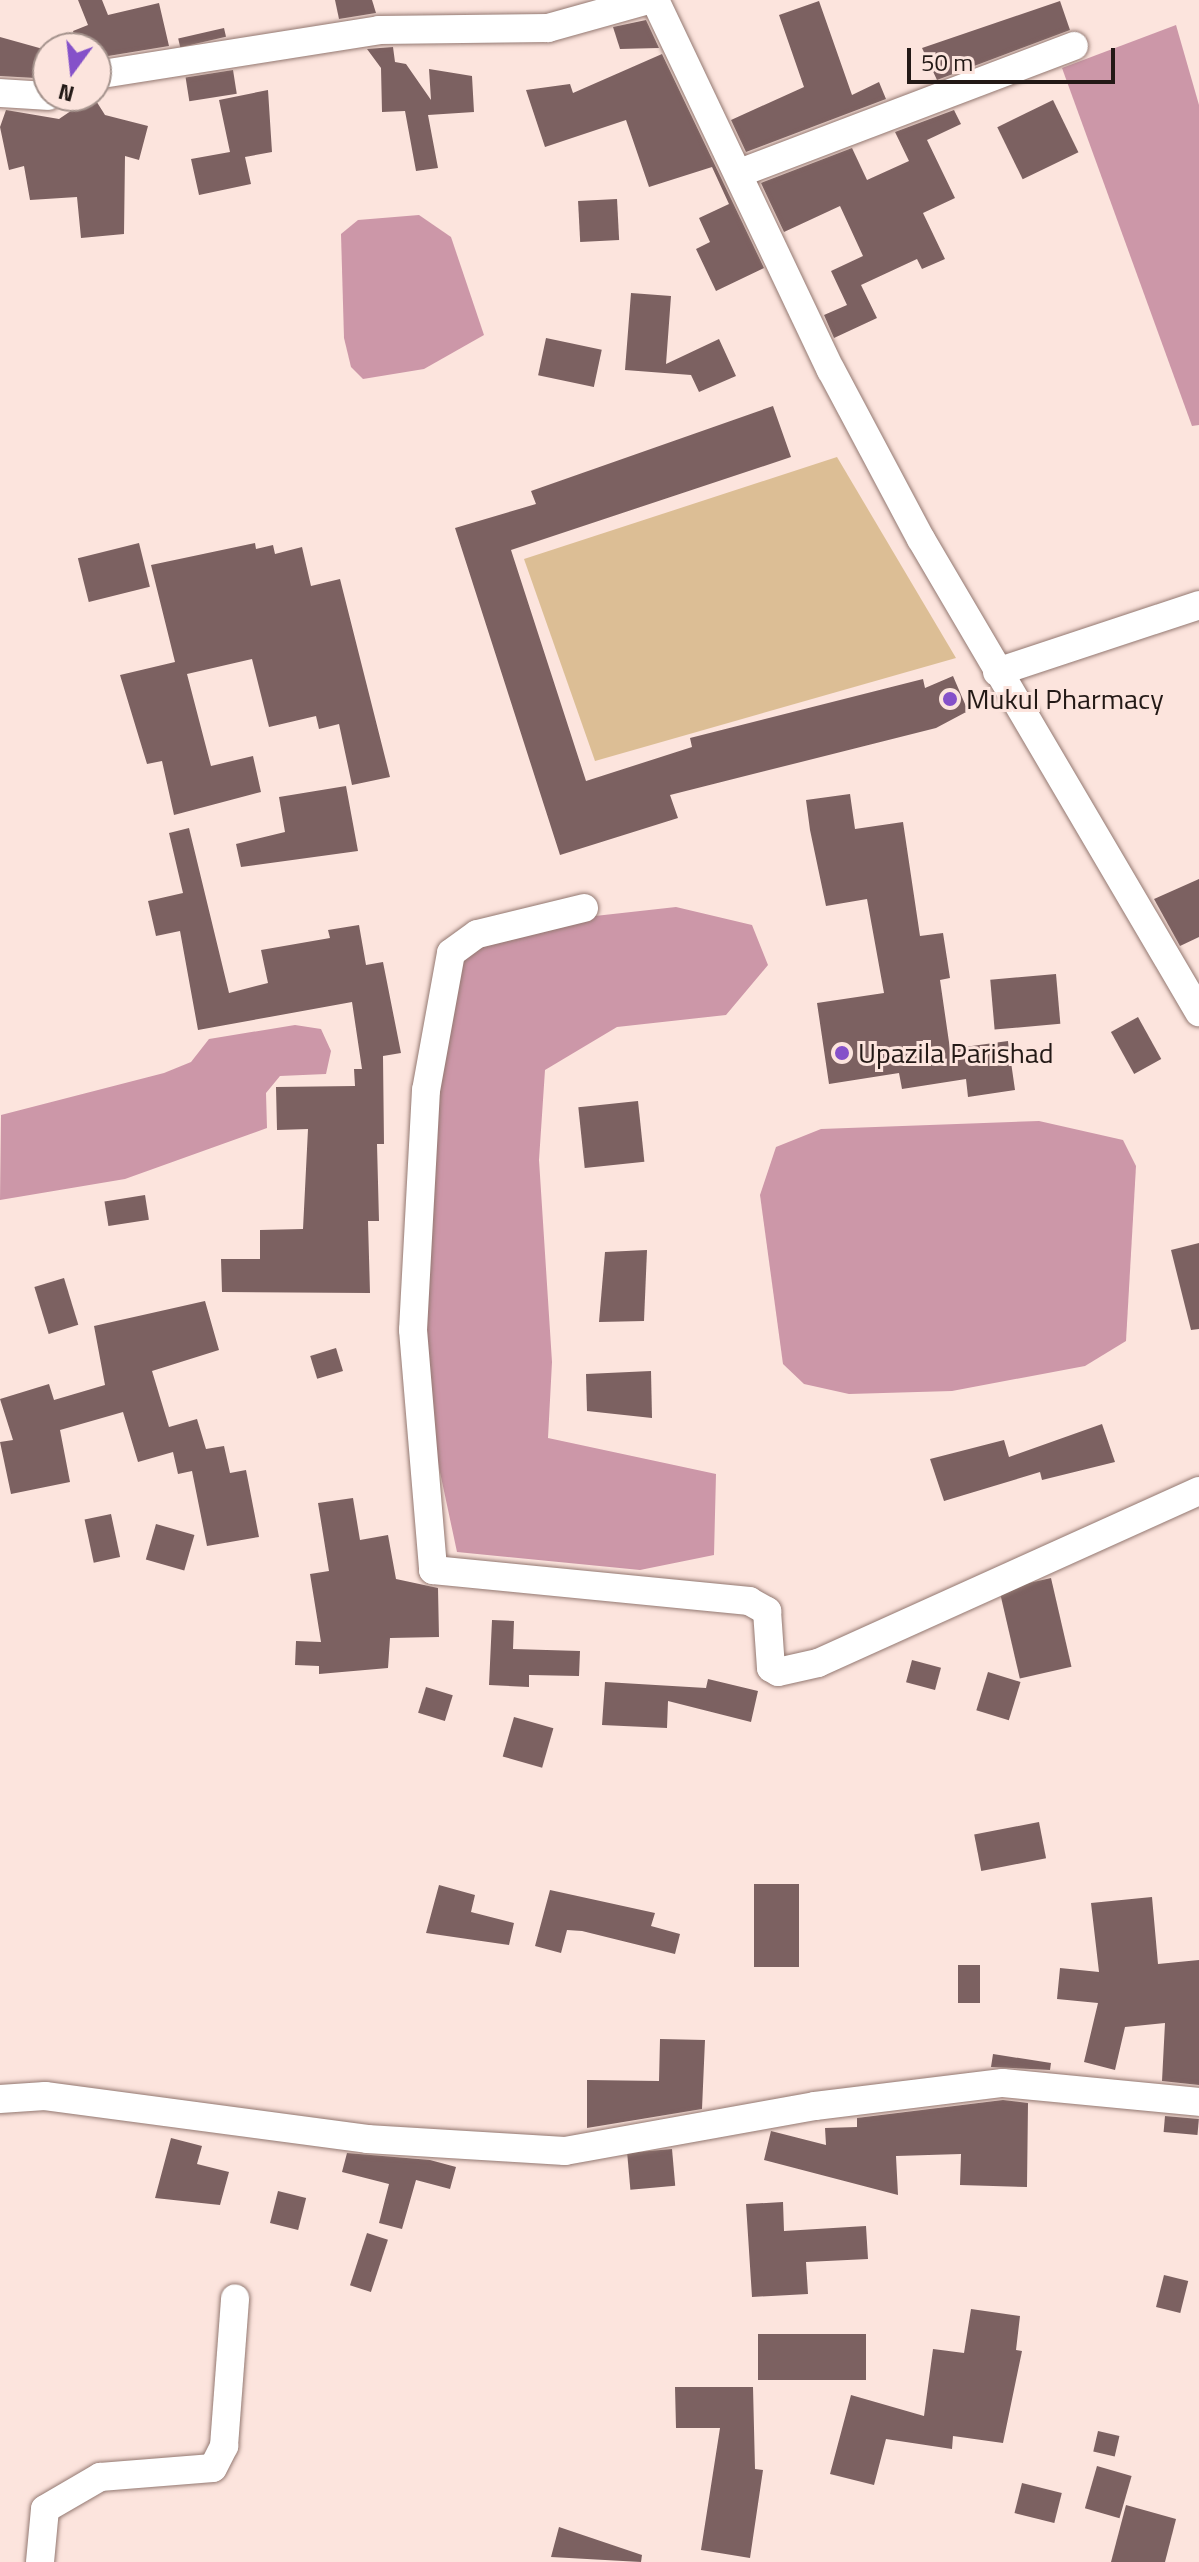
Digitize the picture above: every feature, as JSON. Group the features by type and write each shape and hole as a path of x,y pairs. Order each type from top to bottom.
{"street":[{"path":"112,72 379,30 548,28 648,0"},
{"path":"655,0 742,172 831,370 997,672 1199,1012"},
{"path":"742,172 1074,46"},
{"path":"0,93 32,95"},
{"path":"997,672 1199,605"},
{"path":"584,908 477,934 451,953 426,1090 413,1330 433,1570 749,1601 767,1611 771,1668 778,1672 818,1663 1199,1491"},
{"path":"0,2099 45,2096 367,2139 565,2151 815,2106 1003,2083 1199,2102"},
{"path":"40,2562 45,2509 100,2477 213,2468 224,2446 235,2298"}],"shaded area":[{"path":"1176,25 1199,105 1199,425 1192,426 1062,68"},
{"path":"419,215 451,237 484,335 424,369 363,379 351,367 344,338 341,234 358,220"},
{"path":"837,457 956,658 595,761 524,559"},
{"path":"676,907 752,925 768,965 726,1015 617,1027 545,1070 539,1160 552,1362 548,1438 716,1474 714,1555 640,1570 457,1552 434,1444 426,1333 433,1113 460,954 577,918"},
{"path":"295,1025 321,1029 331,1051 326,1074 280,1076 266,1093 267,1128 125,1179 0,1200 1,1115 164,1073 191,1062 209,1039"},
{"path":"1039,1121 1123,1140 1136,1166 1126,1341 1085,1366 952,1391 849,1394 804,1384 783,1364 760,1195 776,1147 821,1129"}],"building":[{"path":"78,0 102,0 108,15 159,3 169,46 112,55 112,32 73,32 88,25"},
{"path":"335,0 372,0 376,13 339,19"},
{"path":"819,1 852,95 879,82 886,99 746,152 731,120 804,87 779,15"},
{"path":"1060,1 1070,30 937,80 922,48"},
{"path":"646,20 659,48 620,49 613,27"},
{"path":"224,28 226,37 180,47 178,39"},
{"path":"0,37 32,46 32,78 0,76"},
{"path":"393,47 395,62 406,64 431,100 429,69 472,76 474,112 428,115 438,168 416,171 405,111 382,112 381,68 367,49"},
{"path":"662,54 764,268 716,291 696,249 710,242 699,218 729,204 712,167 649,187 626,120 545,147 526,90 570,84 573,93"},
{"path":"233,70 237,94 189,101 186,78"},
{"path":"268,90 272,152 245,157 251,184 199,195 191,159 230,152 219,100"},
{"path":"1053,100 1078,152 1023,179 997,127"},
{"path":"6,110 59,119 69,112 103,112 148,126 139,160 125,156 124,234 81,238 77,197 30,200 24,166 9,170 0,127"},
{"path":"954,110 961,124 927,140 955,198 923,213 945,259 922,269 917,259 861,285 877,318 834,338 824,315 847,305 831,271 863,256 840,206 784,232 761,183 852,148 867,180 909,161 895,132"},
{"path":"617,199 619,240 580,242 578,201"},
{"path":"631,293 671,296 666,364 719,339 736,376 699,392 691,375 625,370"},
{"path":"546,338 602,350 594,387 538,375"},
{"path":"773,406 791,457 511,550 586,781 692,747 690,738 923,679 925,688 953,676 968,711 936,728 670,795 678,818 560,855 455,528 536,504 531,491"},
{"path":"139,543 150,587 89,602 78,558"},
{"path":"255,543 256,549 273,545 275,554 302,547 311,586 340,579 390,777 352,785 339,724 319,729 316,716 269,727 252,659 187,674 211,766 253,756 261,792 174,815 162,761 147,764 120,675 175,662 151,565"},
{"path":"346,786 358,851 241,867 236,844 285,832 279,797"},
{"path":"850,794 855,829 903,822 920,936 943,933 950,978 940,980 950,1049 1008,1041 1015,1090 968,1097 966,1079 902,1089 899,1073 829,1084 817,1003 884,993 867,899 826,906 810,830 806,800"},
{"path":"189,828 229,993 268,983 261,950 330,938 328,930 359,925 366,965 383,962 401,1053 383,1056 384,1144 377,1144 379,1221 368,1221 370,1293 222,1292 221,1259 260,1259 260,1230 303,1229 308,1129 277,1130 276,1087 355,1086 354,1069 362,1069 352,1002 198,1030 180,931 156,936 148,901 183,893 169,833"},
{"path":"1199,879 1199,937 1180,946 1154,899"},
{"path":"1056,974 1060,1024 995,1030 990,980"},
{"path":"1138,1017 1161,1059 1134,1074 1111,1032"},
{"path":"638,1101 644,1162 585,1168 578,1107"},
{"path":"145,1195 149,1220 108,1226 105,1201"},
{"path":"1199,1243 1199,1329 1191,1330 1171,1250"},
{"path":"647,1250 644,1321 599,1322 605,1252"},
{"path":"64,1278 78,1325 49,1334 34,1287"},
{"path":"205,1301 219,1350 152,1371 169,1427 197,1419 206,1449 224,1446 230,1473 246,1470 259,1537 207,1546 192,1471 178,1474 173,1452 138,1462 123,1412 60,1430 70,1482 11,1494 0,1442 13,1440 0,1399 49,1384 54,1400 105,1385 94,1326"},
{"path":"336,1348 343,1371 317,1379 310,1356"},
{"path":"651,1371 652,1418 587,1411 586,1374"},
{"path":"1102,1424 1115,1462 1042,1480 1040,1472 944,1501 930,1459 1004,1440 1009,1457"},
{"path":"353,1498 360,1540 388,1535 396,1579 438,1588 439,1637 390,1638 388,1668 319,1674 319,1666 295,1665 296,1641 321,1642 310,1574 329,1571 318,1503"},
{"path":"111,1514 120,1557 94,1563 85,1520"},
{"path":"156,1524 194,1535 184,1571 146,1560"},
{"path":"1051,1578 1071,1667 1020,1679 999,1590"},
{"path":"492,1620 514,1621 513,1649 580,1651 579,1676 529,1675 529,1687 489,1685"},
{"path":"912,1660 941,1668 935,1690 906,1682"},
{"path":"988,1672 1021,1682 1009,1720 976,1710"},
{"path":"708,1679 758,1691 751,1722 668,1701 667,1728 602,1725 605,1682 706,1688"},
{"path":"426,1687 453,1695 445,1721 418,1713"},
{"path":"514,1717 553,1728 542,1768 503,1756"},
{"path":"1039,1822 1046,1858 981,1871 974,1835"},
{"path":"754,1884 799,1884 799,1967 754,1967"},
{"path":"439,1885 475,1895 471,1912 514,1923 509,1945 426,1933"},
{"path":"550,1890 655,1913 651,1926 680,1934 675,1954 567,1930 561,1953 535,1946"},
{"path":"1152,1897 1158,1964 1199,1960 1199,2085 1162,2081 1165,2023 1125,2027 1115,2070 1084,2062 1098,2003 1057,1999 1060,1968 1099,1972 1091,1903"},
{"path":"958,1965 980,1965 980,2003 958,2003"},
{"path":"660,2039 705,2040 702,2109 587,2128 587,2080 659,2081"},
{"path":"993,2054 1051,2063 1050,2070 991,2067"},
{"path":"1003,2100 1028,2103 1027,2187 960,2185 961,2154 896,2156 898,2195 764,2160 771,2131 826,2145 825,2128 857,2127 857,2118"},
{"path":"1165,2116 1199,2119 1197,2135 1164,2132"},
{"path":"171,2138 202,2146 197,2164 229,2172 220,2205 155,2198"},
{"path":"672,2149 675,2186 630,2190 627,2153"},
{"path":"347,2153 430,2160 456,2167 450,2189 416,2180 402,2229 379,2223 389,2184 342,2172"},
{"path":"278,2191 306,2198 298,2230 270,2223"},
{"path":"783,2202 784,2231 866,2226 868,2259 806,2262 808,2294 752,2297 746,2204"},
{"path":"367,2233 388,2240 371,2292 350,2285"},
{"path":"1164,2275 1188,2281 1180,2313 1156,2307"},
{"path":"971,2309 1020,2316 1016,2350 1022,2351 1003,2443 953,2436 952,2449 886,2439 874,2485 830,2474 851,2395 924,2416 933,2349 964,2353"},
{"path":"758,2334 866,2334 866,2380 758,2380"},
{"path":"675,2387 753,2387 755,2469 763,2470 750,2558 701,2550 720,2428 676,2428"},
{"path":"1098,2431 1119,2436 1115,2456 1093,2451"},
{"path":"1097,2466 1132,2476 1119,2518 1085,2508"},
{"path":"1022,2483 1062,2493 1054,2523 1015,2513"},
{"path":"1126,2505 1176,2519 1165,2562 1111,2562"},
{"path":"559,2527 642,2555 641,2562 551,2557"}],"place":[{"name":"Mukul Pharmacy","path":"950,699"},
{"name":"Upazila Parishad","path":"842,1053"}]}
